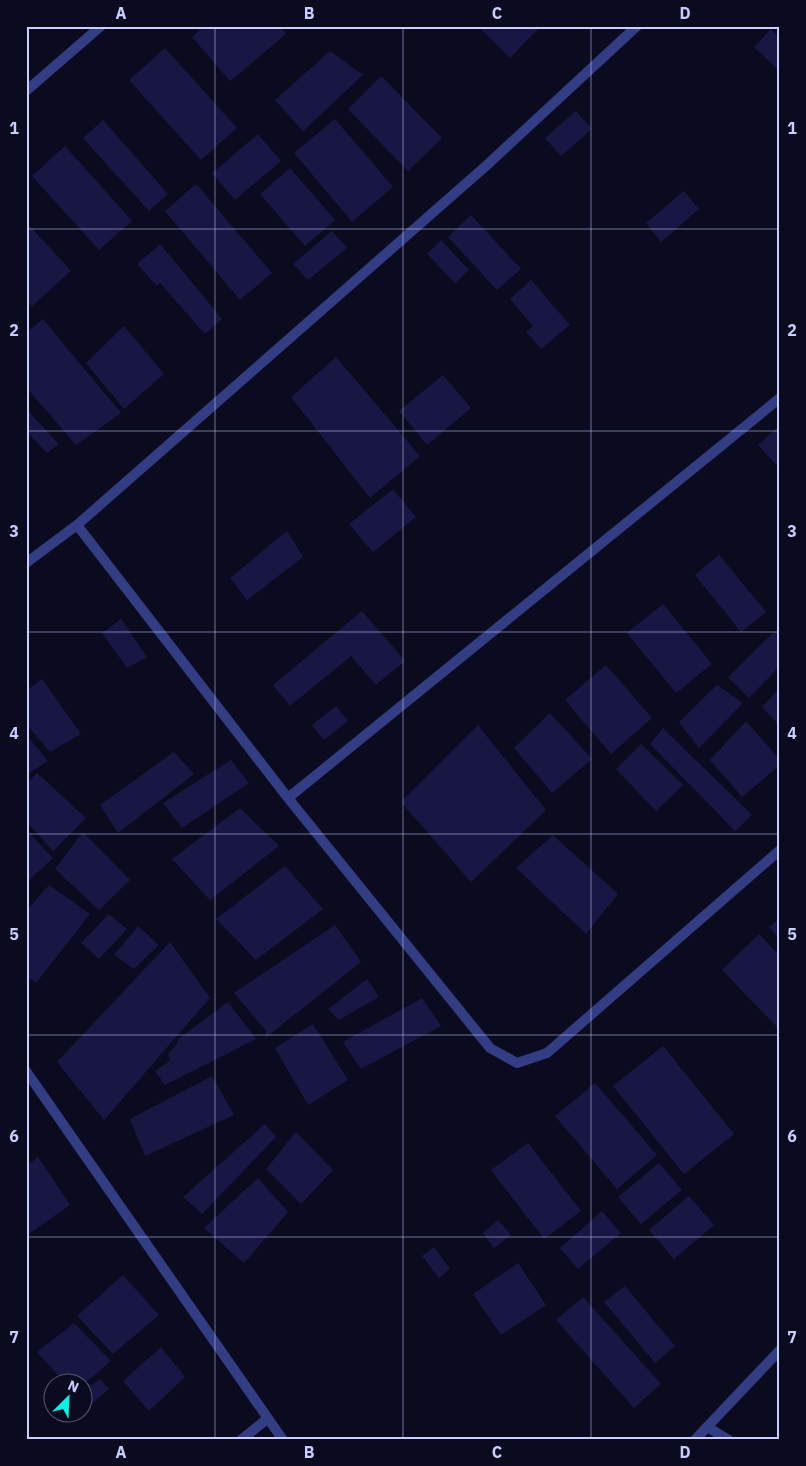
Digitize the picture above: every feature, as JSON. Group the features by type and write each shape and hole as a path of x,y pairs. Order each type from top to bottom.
{"street":[{"path":"26,91 101,26"},
{"path":"26,562 77,525 487,165 637,26"},
{"path":"288,798 780,398"},
{"path":"77,525 288,798 490,1048 517,1063 548,1053 780,850"},
{"path":"26,1071 283,1440"},
{"path":"695,1440 780,1350"},
{"path":"241,1440 267,1419"},
{"path":"708,1427 730,1440"}],"building":[{"path":"205,26 280,26 286,34 230,81 192,37"},
{"path":"478,26 541,26 510,58"},
{"path":"771,29 778,37 780,35 780,72 754,47"},
{"path":"165,48 237,128 201,160 129,80"},
{"path":"330,51 363,75 303,131 275,100"},
{"path":"381,76 442,138 408,171 348,109"},
{"path":"576,111 592,129 561,156 545,138"},
{"path":"335,119 393,187 352,222 294,153"},
{"path":"103,120 168,194 149,211 83,138"},
{"path":"258,134 281,161 235,200 212,173"},
{"path":"65,146 132,221 99,250 32,176"},
{"path":"290,168 335,220 305,246 260,194"},
{"path":"196,184 272,273 240,300 165,211"},
{"path":"684,191 699,209 661,242 646,223"},
{"path":"471,215 521,269 497,290 448,237"},
{"path":"26,222 71,271 32,306 26,300"},
{"path":"332,231 347,248 308,280 293,264"},
{"path":"441,240 469,270 455,283 427,254"},
{"path":"160,244 222,319 205,334 160,283 157,286 137,264"},
{"path":"531,280 570,325 541,349 526,332 533,326 510,299"},
{"path":"43,319 121,413 76,445 26,387 26,333"},
{"path":"124,326 164,374 124,409 86,363"},
{"path":"336,357 420,456 370,498 291,397"},
{"path":"443,375 471,408 427,445 399,411"},
{"path":"26,409 59,444 47,453 26,431"},
{"path":"780,425 780,469 758,445"},
{"path":"393,489 416,517 373,552 349,524"},
{"path":"287,531 303,557 247,600 230,578"},
{"path":"719,555 766,612 741,632 695,575"},
{"path":"663,604 712,664 676,693 627,633"},
{"path":"362,611 405,661 376,685 351,656 290,706 273,685"},
{"path":"121,619 147,657 127,668 102,633"},
{"path":"775,631 780,636 780,666 749,698 728,677"},
{"path":"606,665 652,718 611,754 565,700"},
{"path":"42,679 81,734 50,752 26,724 26,691"},
{"path":"717,685 743,703 699,748 679,722"},
{"path":"780,688 780,726 762,707"},
{"path":"336,706 348,721 324,740 312,725"},
{"path":"550,713 592,759 552,793 514,748"},
{"path":"746,721 780,760 780,765 742,797 710,760"},
{"path":"478,725 546,810 471,882 401,802"},
{"path":"663,728 752,815 735,831 650,744"},
{"path":"26,735 48,761 26,775"},
{"path":"641,744 683,785 656,811 616,769"},
{"path":"174,752 194,774 118,833 100,805"},
{"path":"231,760 249,783 182,828 163,803"},
{"path":"37,773 86,818 53,851 26,821 26,784"},
{"path":"240,808 279,846 210,900 172,859"},
{"path":"26,830 53,858 26,883"},
{"path":"83,832 130,880 99,910 55,869"},
{"path":"553,835 618,894 586,934 516,868"},
{"path":"285,866 323,909 256,960 216,919"},
{"path":"49,885 90,914 36,983 26,976 26,911"},
{"path":"109,914 127,929 99,959 81,943"},
{"path":"780,918 780,939 769,927"},
{"path":"335,925 361,962 265,1038 266,1031 234,993"},
{"path":"138,926 159,945 134,969 114,955"},
{"path":"759,934 780,956 780,1030 722,970"},
{"path":"170,942 210,998 104,1120 57,1062"},
{"path":"367,979 379,997 339,1020 328,1009"},
{"path":"422,998 441,1026 361,1069 343,1042"},
{"path":"228,1002 256,1039 165,1085 155,1071 170,1061 168,1054 178,1043 177,1040"},
{"path":"313,1024 348,1080 308,1105 275,1048"},
{"path":"663,1046 734,1134 684,1174 613,1086"},
{"path":"212,1076 234,1115 145,1156 130,1119"},
{"path":"595,1083 657,1155 617,1189 555,1116"},
{"path":"265,1124 276,1137 202,1214 183,1197"},
{"path":"296,1132 333,1170 301,1204 266,1169"},
{"path":"528,1143 581,1211 544,1239 491,1170"},
{"path":"38,1157 70,1205 26,1236 26,1166"},
{"path":"659,1163 682,1190 641,1224 618,1197"},
{"path":"258,1178 288,1212 244,1263 204,1228"},
{"path":"689,1196 714,1225 674,1259 649,1230"},
{"path":"602,1211 621,1233 578,1269 560,1248"},
{"path":"498,1220 511,1235 494,1248 483,1233"},
{"path":"434,1247 450,1269 439,1278 422,1256"},
{"path":"518,1263 546,1305 501,1335 473,1294"},
{"path":"123,1275 159,1315 113,1354 77,1316"},
{"path":"625,1286 675,1346 655,1363 604,1302"},
{"path":"583,1297 661,1384 634,1408 556,1320"},
{"path":"74,1323 111,1361 92,1377 92,1374 57,1374 37,1352"},
{"path":"161,1347 185,1377 149,1411 123,1381"},
{"path":"100,1379 109,1389 92,1403 92,1385"}]}
